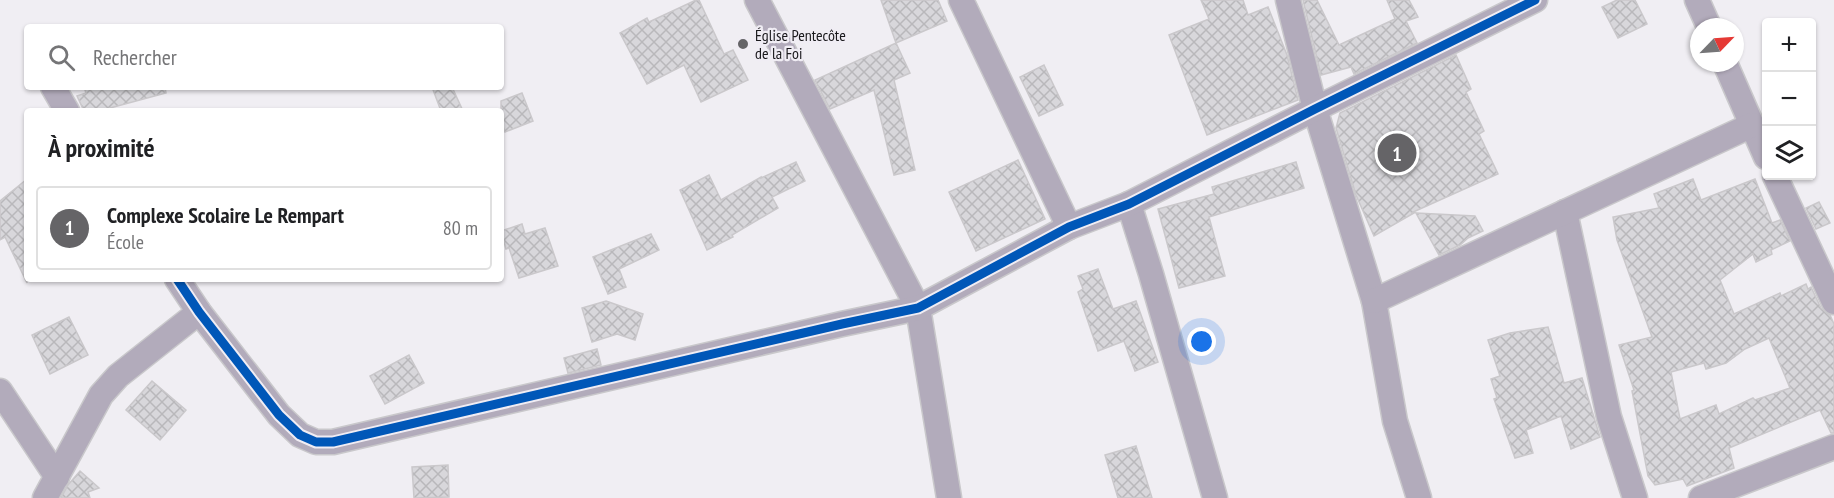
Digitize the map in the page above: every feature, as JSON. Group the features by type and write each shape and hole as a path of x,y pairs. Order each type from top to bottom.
{"street":[{"path":"757,0 918,309 949,498"},
{"path":"961,0 1069,227"},
{"path":"1288,0 1315,109 1374,301 1395,421 1419,498"},
{"path":"179,282 199,312 286,422 300,435 316,442 333,442 842,324 918,309 1069,227 1129,204 1535,0"},
{"path":"1697,0 1705,18"},
{"path":"1729,72 1762,146"},
{"path":"55,90 65,108"},
{"path":"1374,301 1752,125"},
{"path":"1777,180 1834,302"},
{"path":"1129,204 1215,498"},
{"path":"1565,212 1609,417 1635,498"},
{"path":"51,488 101,395 118,376 199,312"},
{"path":"0,391 51,488"},
{"path":"1701,498 1834,447"}],"building":[{"path":"699,0 724,54 733,50 748,80 701,102 684,65 647,84 620,33 647,18 649,22"},
{"path":"881,0 938,0 947,21 896,43"},
{"path":"1201,0 1243,0 1248,15 1268,7 1287,55 1298,100 1207,135 1169,35 1209,19"},
{"path":"1303,0 1317,0 1339,45 1395,19 1387,0 1409,0 1418,17 1406,21 1417,43 1354,74 1351,67 1321,75"},
{"path":"1617,0 1635,0 1647,24 1618,38 1602,7"},
{"path":"896,43 910,73 894,80 915,170 894,175 874,90 830,109 815,80"},
{"path":"1456,55 1471,89 1466,92 1484,131 1479,134 1498,174 1411,213 1414,213 1374,236 1356,195 1336,128 1340,113"},
{"path":"1044,65 1063,105 1039,116 1020,77"},
{"path":"85,90 166,90 166,93 110,108 83,108 77,96 86,93"},
{"path":"433,90 453,90 462,108 440,108"},
{"path":"522,93 533,121 505,132 504,108 501,108 501,101"},
{"path":"1018,160 1045,219 976,251 949,192"},
{"path":"796,162 805,181 772,197 778,208 732,235 733,237 707,250 680,190 709,175 721,200 761,177"},
{"path":"1296,162 1304,188 1209,217 1225,276 1179,288 1158,209 1214,194 1212,187"},
{"path":"1693,179 1701,200 1755,179 1772,223 1780,220 1790,241 1771,250 1772,254 1756,262 1753,254 1720,280 1734,314 1780,293 1781,296 1806,284 1808,289 1811,287 1821,308 1830,315 1834,324 1834,433 1831,433 1820,410 1729,448 1734,468 1687,486 1683,479 1655,485 1648,476 1632,391 1634,390 1619,345 1652,337 1617,240 1613,217 1659,208 1654,194","holes":["1769,338 1790,388 1755,400 1753,398 1719,414 1716,405 1680,419 1671,372 1704,363 1706,369 1726,363 1745,349"]},
{"path":"24,181 24,277 5,237 0,240 0,201"},
{"path":"1819,202 1830,223 1816,229 1806,208"},
{"path":"1416,213 1475,216 1483,231 1439,255"},
{"path":"522,224 525,234 545,228 558,266 519,278 509,248 506,249 504,230"},
{"path":"651,234 659,250 619,269 626,287 608,294 593,257"},
{"path":"1098,269 1113,309 1136,301 1158,362 1135,371 1124,341 1098,351 1078,292 1083,289 1078,276"},
{"path":"606,301 643,314 635,340 617,334 592,342 582,308"},
{"path":"69,317 88,355 50,374 32,335"},
{"path":"1548,327 1564,383 1582,378 1600,437 1571,449 1561,416 1526,430 1533,453 1515,458 1494,399 1497,398 1491,379 1500,376 1488,340 1510,333"},
{"path":"597,349 601,365 568,373 564,358"},
{"path":"409,355 424,383 385,404 370,376"},
{"path":"152,381 186,410 160,440 126,410"},
{"path":"1136,446 1152,498 1118,498 1105,455"},
{"path":"448,465 449,497 414,498 412,467"},
{"path":"80,471 99,488 88,492 90,498 61,498 68,485"}],"cycle path":[{"path":"179,282 199,312 279,415 300,435 316,442 333,442 918,308 1069,227 1129,204 1535,0"}],"place":[{"name":"Église Pentecôte de la Foi","path":"743,44"},
{"name":"Complexe Scolaire Le Rempart","path":"1397,153"}]}
